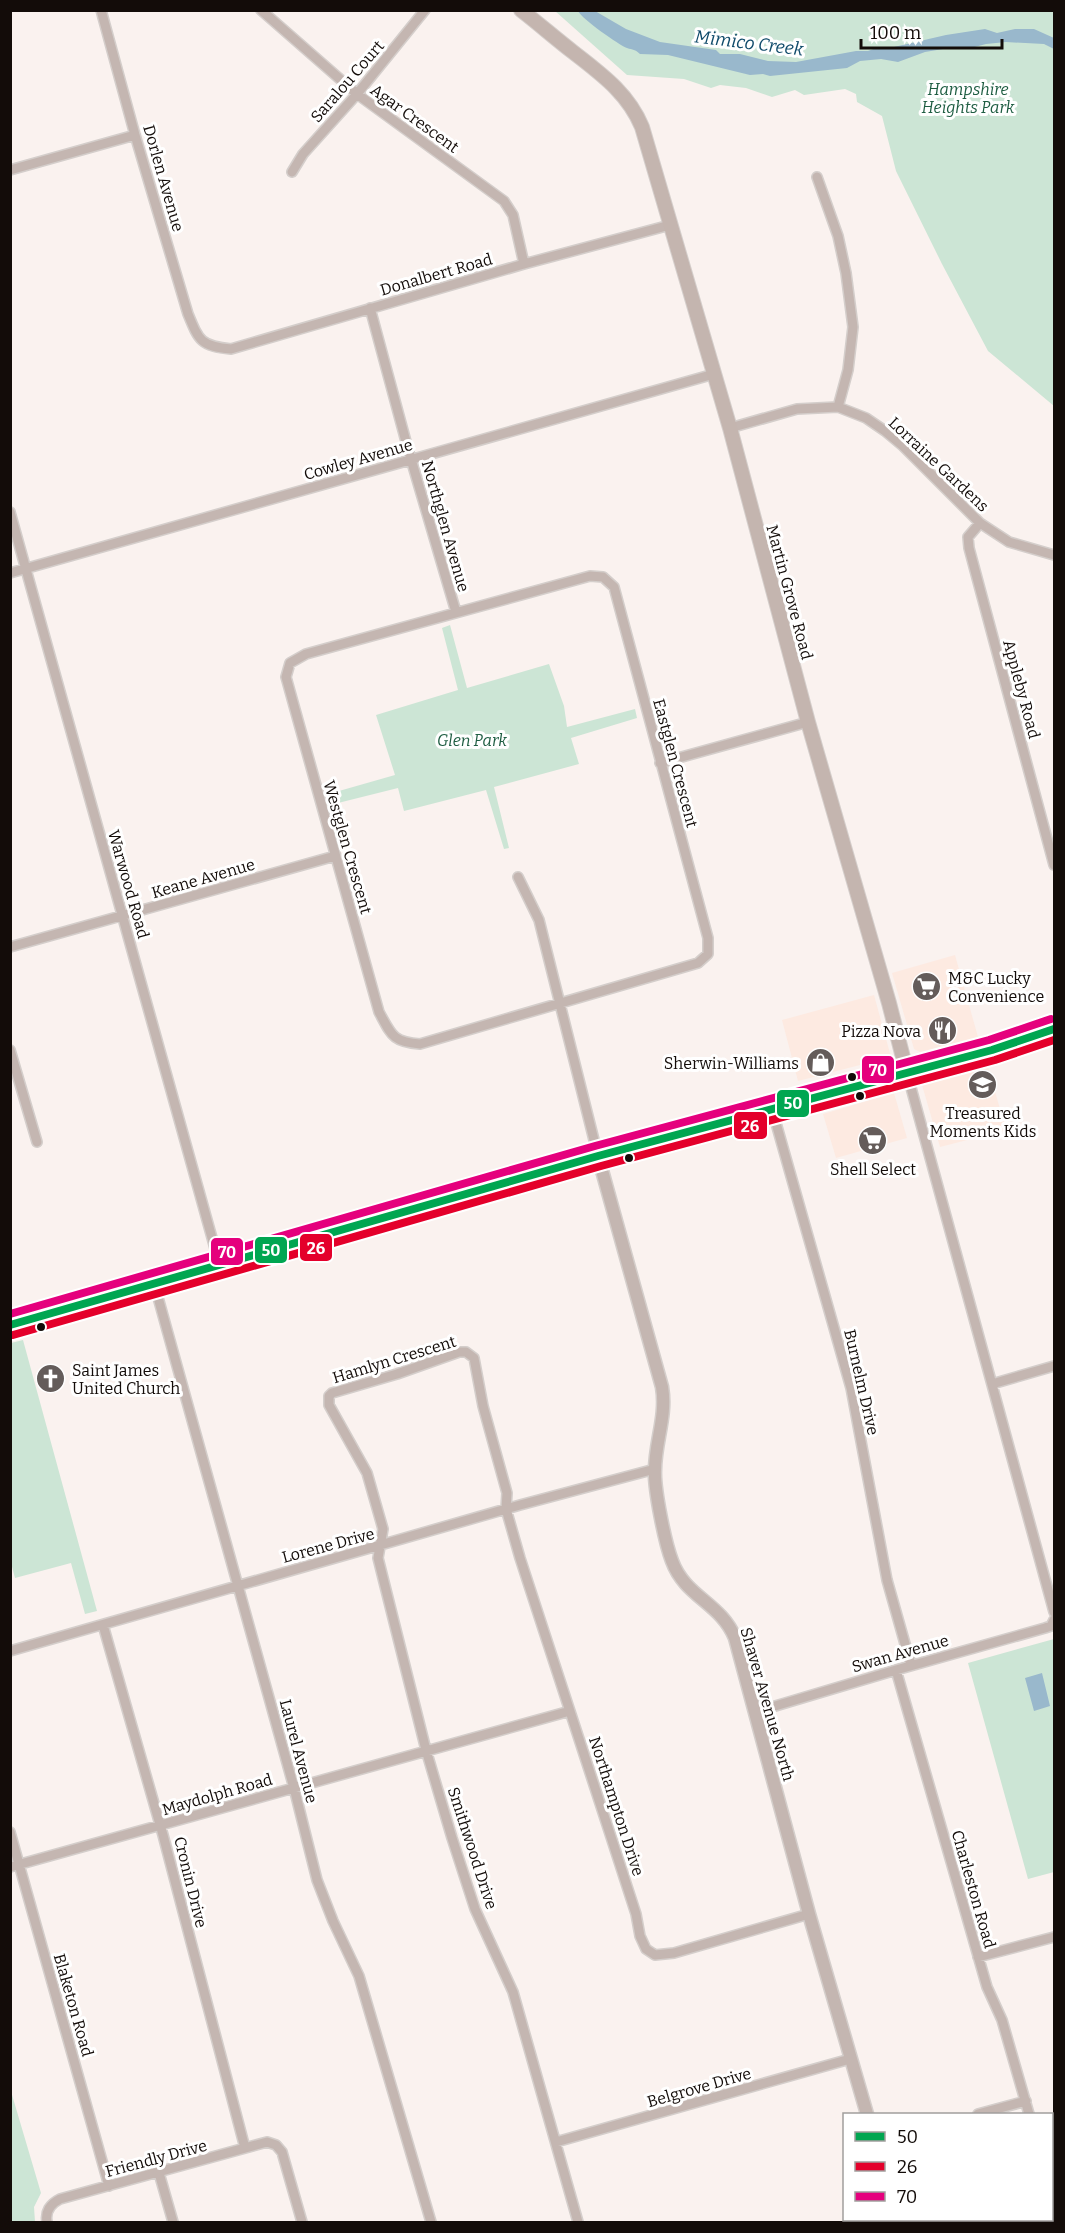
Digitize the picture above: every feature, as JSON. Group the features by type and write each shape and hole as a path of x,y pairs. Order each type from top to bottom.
{"main road":[{"name":"Martin Grove Road","path":"521,10 609,80 623,94 636,112 648,141 670,225 730,428 808,723 907,1073"},
{"path":"10,1325 219,1263 598,1156 992,1050 1054,1029"}],"street":[{"name":"Dorlen Avenue","path":"101,10 188,314 197,336 212,347"},
{"name":"Agar Crescent","path":"261,10 357,94 504,201 513,214 524,264"},
{"name":"Saralou Court","path":"292,172 303,154 357,94 425,10"},
{"path":"10,170 135,135"},
{"path":"817,177 838,236 846,273 853,327 848,370 838,407"},
{"name":"Donalbert Road","path":"212,347 231,349 524,264 670,225"},
{"name":"Northglen Avenue","path":"370,308 411,460 456,612"},
{"name":"Cowley Avenue","path":"10,573 714,374"},
{"name":"Lorraine Gardens","path":"730,428 797,409 838,407 866,418 885,431 980,524 1009,542 1054,555"},
{"name":"Warwood Road","path":"10,512 219,1263"},
{"name":"Appleby Road","path":"980,524 968,537 969,548 1054,865"},
{"name":"Eastglen Crescent","path":"456,612 590,576 603,577 614,587 708,938 708,954 698,963 559,1005"},
{"name":"Westglen Crescent","path":"456,612 306,654 290,663 286,677 379,1012 390,1032 401,1042 420,1044 559,1005"},
{"path":"660,763 808,723"},
{"name":"Keane Avenue","path":"10,947 335,856"},
{"name":"Shaver Avenue North","path":"518,877 539,920 598,1156 663,1387 664,1405 655,1470 671,1559 683,1582 692,1592 721,1614 731,1628 866,2113"},
{"path":"10,1050 37,1142"},
{"name":"Martin Grove Road","path":"907,1073 1053,1597 1054,1611"},
{"name":"Burnelm Drive","path":"772,1109 851,1388 887,1580 911,1665"},
{"name":"Laurel Avenue","path":"154,1282 294,1788 317,1880 359,1976 431,2223"},
{"name":"Hamlyn Crescent","path":"379,1547 383,1529 367,1473 329,1405 329,1396 336,1390 386,1378 448,1354 466,1352 474,1358 483,1406 507,1493 506,1509"},
{"path":"992,1384 1054,1366"},
{"name":"Lorene Drive","path":"10,1651 506,1509 655,1470"},
{"name":"Northampton Drive","path":"506,1509 537,1614 646,1949 655,1955 674,1953 809,1914"},
{"name":"Smithwood Drive","path":"379,1547 378,1558 426,1750 469,1892 513,1992 578,2223"},
{"name":"Swan Avenue","path":"755,1712 911,1665 1046,1628 1054,1622"},
{"name":"Cronin Drive","path":"102,1625 161,1826 245,2148"},
{"name":"Charleston Road","path":"896,1670 978,1958 987,1987 1002,2019 1029,2113"},
{"name":"Maydolph Road","path":"15,1866 570,1711"},
{"name":"Blaketon Road","path":"10,1832 15,1866 109,2186"},
{"path":"978,1958 1054,1937"},
{"name":"Belgrove Drive","path":"556,2142 850,2059"},
{"path":"985,2113 1026,2102"},
{"name":"Friendly Drive","path":"47,2223 48,2211 60,2199 267,2142 276,2145 282,2152 302,2223"},
{"path":"159,2173 173,2223"}],"shaded area":[{"path":"955,955 978,1037 920,1052 914,1049 892,973"},
{"path":"874,995 891,1057 798,1081 782,1020"},
{"path":"988,1067 1006,1130 940,1147 922,1085"},
{"path":"894,1093 907,1138 836,1158 823,1114"}],"green space":[{"name":"Hampshire Heights Park","path":"555,11 1054,11 1054,406 988,351 896,171 882,116 857,102 856,94 845,89 804,95 795,90 772,97 746,88 720,85 711,88 684,79 627,75"},
{"name":"Glen Park","path":"450,625 467,688 549,664 564,706 567,727 635,709 637,718 571,738 579,764 494,787 509,848 504,849 486,790 404,811 398,788 334,804 332,793 395,775 376,715 458,690 442,628"},
{"path":"23,1340 97,1611 85,1614 71,1563 15,1578 11,1563 11,1343"},
{"path":"1054,1639 1054,1872 1028,1879 968,1663"},
{"path":"10,2088 41,2193 34,2207 35,2222 11,2222"}],"water":[{"path":"578,11 595,11 626,29 660,42 716,50 720,54 740,54 768,61 796,62 856,51 868,51 879,47 894,47 985,29 997,33 1015,29 1034,29 1054,38 1054,49 1044,44 1006,42 967,49 949,48 925,52 898,62 881,59 860,61 847,68 770,76 750,75 668,55 640,54 609,37"},
{"path":"1042,1673 1050,1706 1034,1711 1025,1678"}],"transit line":[{"name":"70","path":"10,1314 595,1146 989,1040 1051,1019"},
{"name":"50","path":"10,1325 598,1156 992,1050 1054,1029"},
{"name":"26","path":"13,1335 601,1166 995,1060 1054,1040"}],"place":[{"name":"M&C Lucky Convenience","path":"927,987"},
{"name":"Pizza Nova","path":"942,1031"},
{"name":"Sherwin-Williams","path":"820,1063"},
{"name":"Treasured Moments Kids","path":"983,1085"},
{"name":"Shell Select","path":"873,1141"},
{"name":"Saint James United Church","path":"51,1379"}],"water label":[{"name":"Mimico Creek","path":"749,43"}]}
